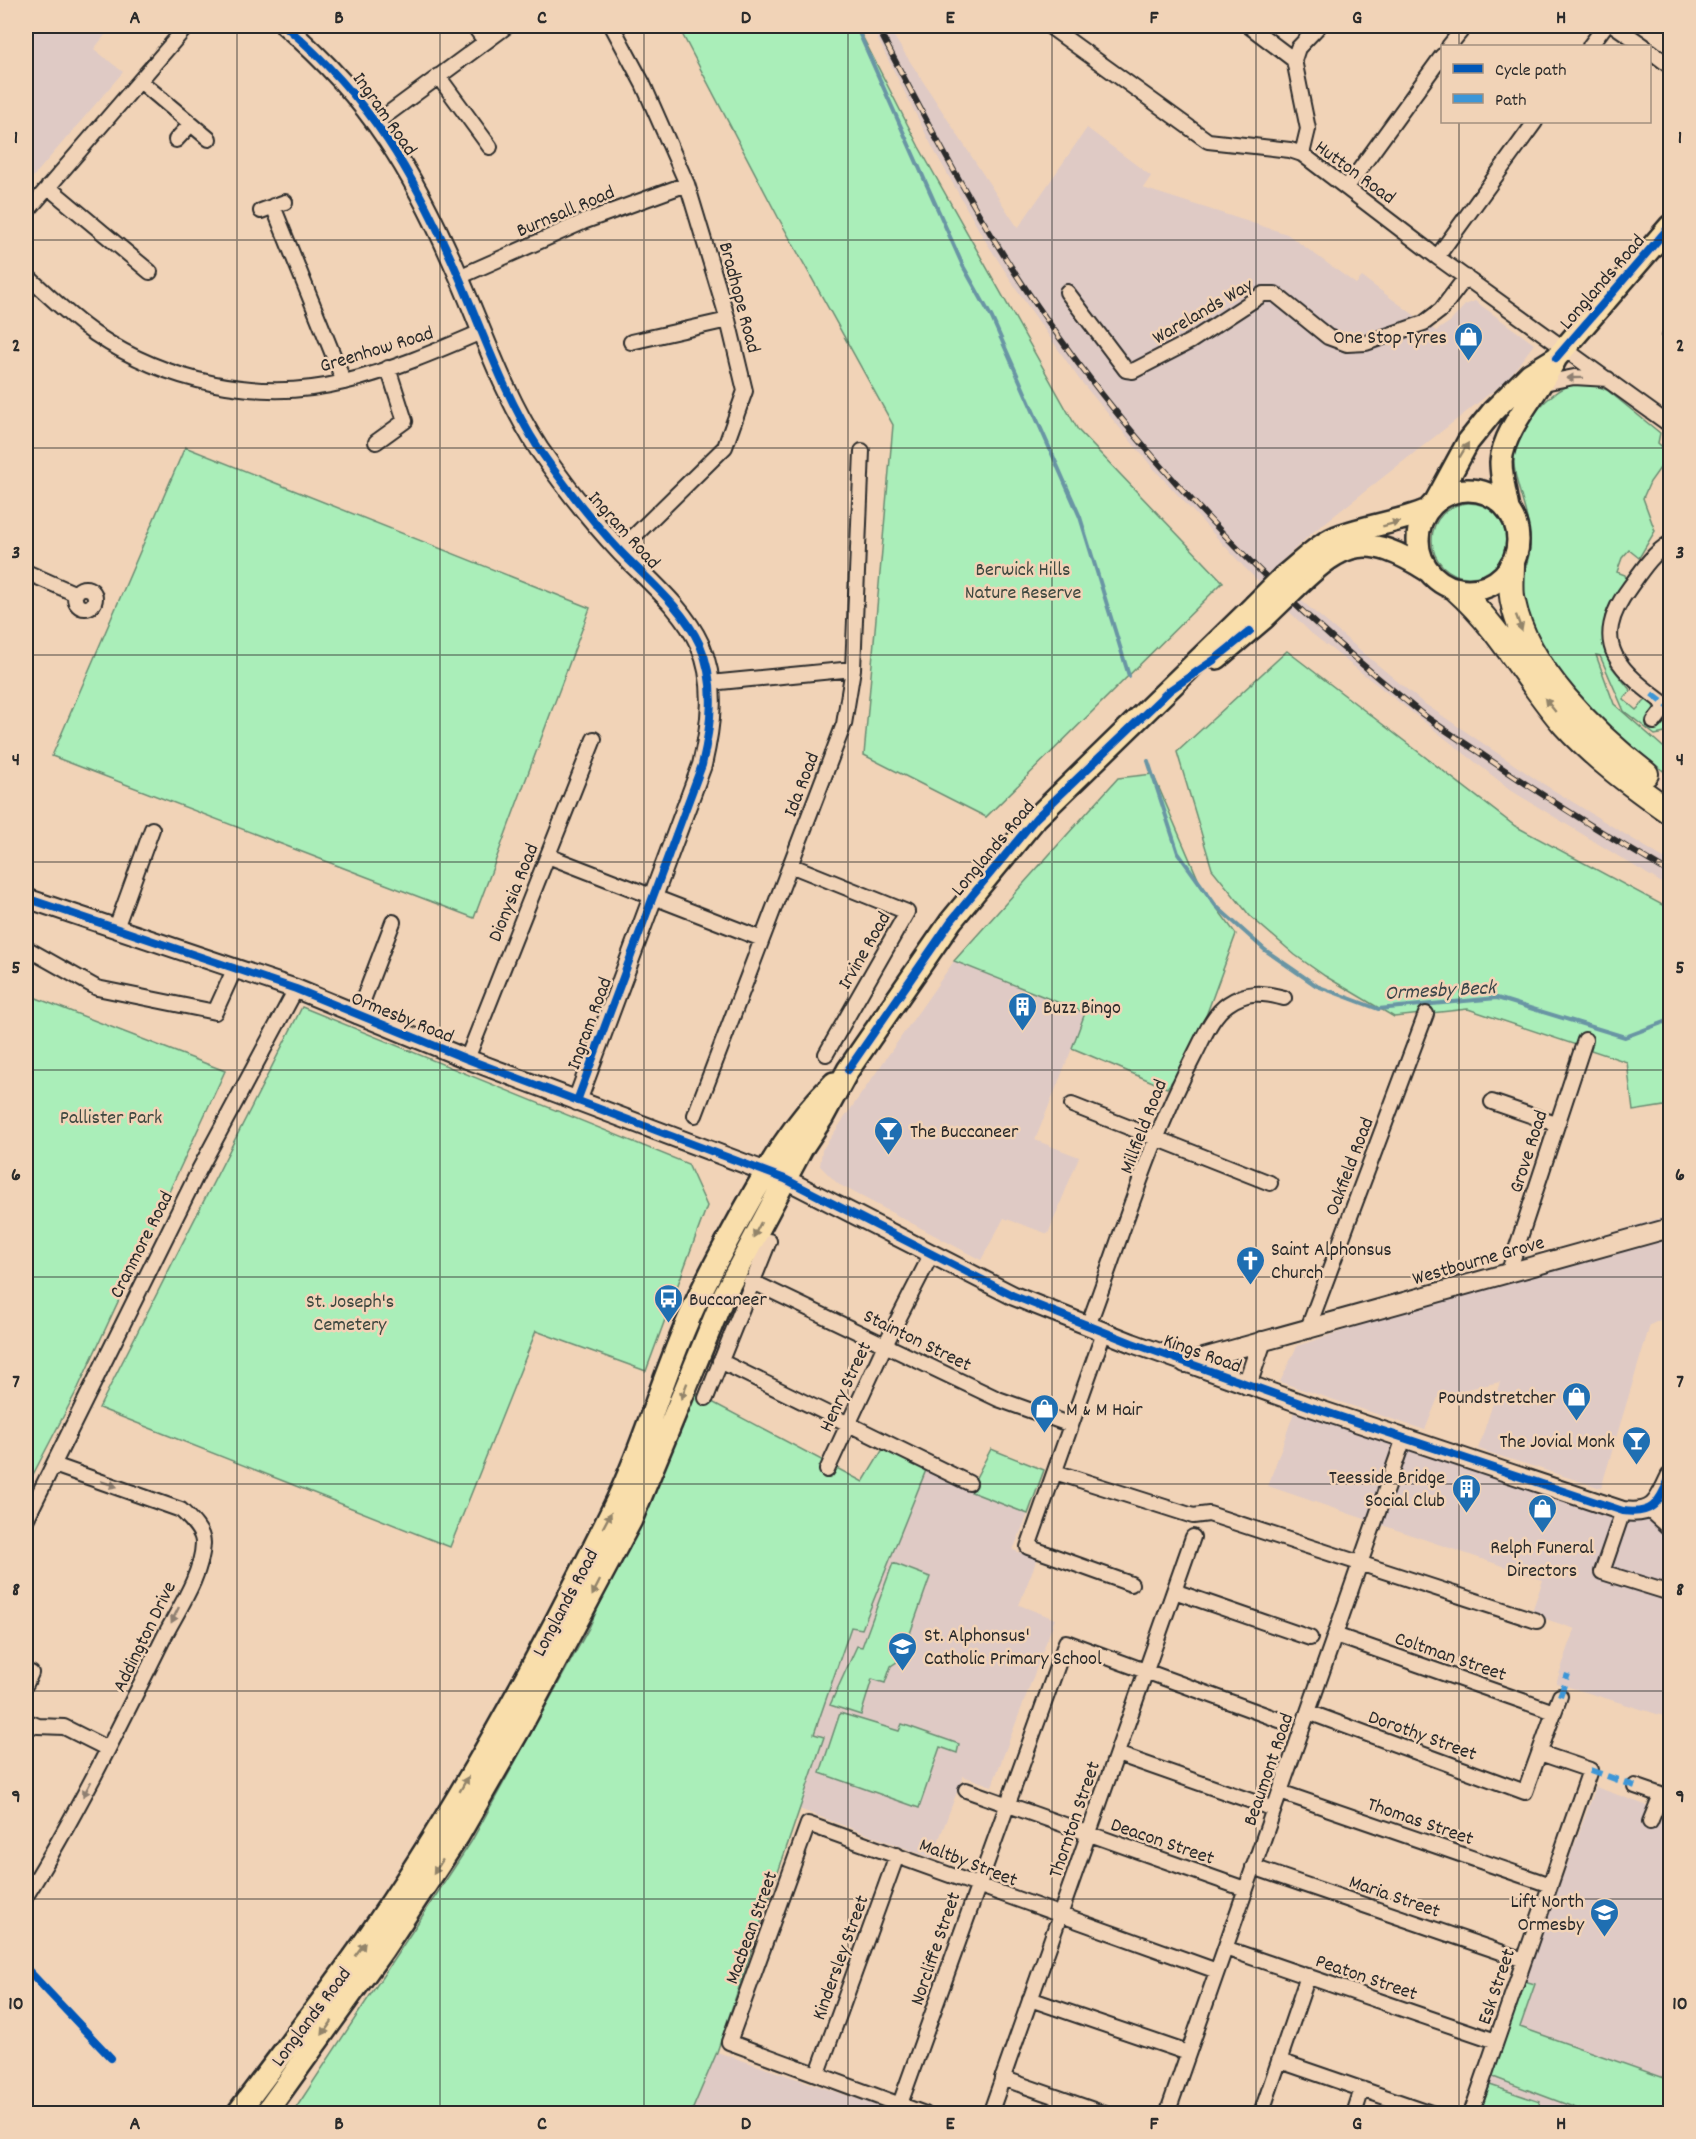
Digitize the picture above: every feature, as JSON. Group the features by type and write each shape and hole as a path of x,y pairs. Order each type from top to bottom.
{"highway":[{"path":"1512,565 1512,601 1520,626 1546,671 1585,721 1627,760 1671,793"},
{"path":"1457,590 1493,625 1531,682 1565,724 1608,765 1671,812"}],"main road":[{"name":"Longlands Road","path":"1512,565 1518,551 1519,536 1516,522 1508,508 1501,461 1504,445 1520,415 1544,383 1561,353 1671,226"},
{"name":"Longlands Road","path":"1427,570 1420,556 1418,540 1420,524 1468,442 1493,411 1530,375 1561,353"},
{"name":"Longlands Road","path":"265,2114 382,1951 458,1836 525,1718 631,1520 724,1295 785,1179 848,1070 951,921 1036,818 1170,690 1214,660 1325,543 1341,535 1401,521 1454,492 1474,490 1493,496 1508,508"},
{"name":"Longlands Road","path":"1290,582 1335,554 1363,546 1384,547 1427,570 1440,583 1457,590"},
{"path":"1457,590 1473,591 1489,586 1502,578 1512,565"},
{"name":"Longlands Road","path":"237,2114 366,1940 441,1824 501,1720 612,1510 653,1415 687,1322 765,1171 809,1107 848,1070"}],"street":[{"path":"26,213 187,26"},
{"name":"Ingram Road","path":"285,26 339,75 376,122 419,189 459,277 506,393 538,448 576,501 679,611 700,646 710,683 711,724 702,765 577,1101"},
{"path":"474,26 485,41"},
{"path":"376,122 507,26"},
{"name":"Bradhope Road","path":"612,26 644,84 687,184 728,320 745,392 725,447 620,550"},
{"name":"Hutton Road","path":"1049,26 1208,141 1290,150 1302,154 1561,353 1608,379 1668,419"},
{"path":"1249,26 1294,60"},
{"path":"1302,154 1308,129 1294,60 1298,48 1319,26"},
{"path":"1450,45 1465,26"},
{"path":"1591,45 1605,26"},
{"path":"1615,26 1643,45"},
{"path":"1651,52 1671,66"},
{"path":"1347,187 1441,59"},
{"path":"438,76 490,147"},
{"path":"140,81 209,139"},
{"path":"1437,257 1534,123"},
{"path":"176,140 191,124"},
{"name":"Burnsall Road","path":"459,277 583,222 687,184"},
{"path":"48,186 150,272"},
{"path":"273,206 344,382"},
{"name":"Greenhow Road","path":"26,275 97,335 136,357 171,372 209,383 257,389 304,389 344,382 388,368 481,332"},
{"name":"Warelands Way","path":"1067,292 1126,370 1133,371 1191,341 1263,294 1275,294 1328,337 1347,344 1366,343 1424,322 1441,310 1466,278"},
{"path":"631,342 728,320"},
{"path":"1671,337 1671,346"},
{"path":"376,442 405,421 388,368"},
{"path":"1544,383 1574,377 1608,379"},
{"name":"Ida Road","path":"695,1115 844,724 853,669 862,451"},
{"path":"1654,722 1669,707 1620,666 1613,653 1609,629 1618,603 1653,556 1671,543"},
{"path":"26,572 76,594"},
{"path":"710,683 853,669"},
{"name":"Dionysia Road","path":"467,1059 594,739"},
{"path":"116,928 152,829"},
{"path":"548,856 762,939"},
{"name":"Irvine Road","path":"790,865 907,912 826,1054"},
{"name":"Ormesby Road","path":"26,897 296,989 357,1016 467,1059 765,1171"},
{"path":"357,1016 393,922"},
{"path":"26,948 97,988 215,1012 235,968"},
{"name":"Cranmore Road","path":"26,1520 199,1170 296,989"},
{"name":"Millfield Road","path":"1131,1584 1028,1546 1071,1425 1096,1329 1157,1140 1183,1073 1212,1022 1226,1005 1246,994 1262,992 1284,998"},
{"name":"Oakfield Road","path":"1307,1331 1426,1014"},
{"name":"Grove Road","path":"1508,1274 1585,1040"},
{"path":"1492,1102 1556,1124"},
{"path":"1072,1105 1270,1183"},
{"name":"Kings Road","path":"765,1171 785,1179 1014,1296 1096,1329 1247,1385 1623,1511 1639,1513 1649,1510"},
{"name":"Westbourne Grove","path":"1185,1363 1307,1331 1671,1228"},
{"path":"706,1398 751,1281 769,1241"},
{"name":"Henry Street","path":"827,1470 885,1345 932,1255"},
{"name":"Stainton Street","path":"751,1281 998,1399 1071,1425"},
{"path":"1247,1385 1262,1341"},
{"path":"720,1361 969,1483"},
{"name":"Beaumont Road","path":"1167,2114 1404,1438"},
{"name":"Addington Drive","path":"26,1896 108,1749 190,1585 200,1560 203,1540 195,1524 181,1510 54,1465"},
{"path":"1055,1473 1193,1516 1209,1514 1537,1621"},
{"path":"1671,1477 1659,1500 1649,1510 1671,1529"},
{"path":"1623,1511 1602,1572 1671,1593"},
{"name":"Thornton Street","path":"990,2114 1193,1537"},
{"path":"1174,1591 1310,1638"},
{"name":"Coltman Street","path":"1335,1635 1554,1712"},
{"name":"Norcliffe Street","path":"900,2104 976,1885 1066,1642 1146,1671"},
{"path":"1146,1671 1282,1721"},
{"path":"1540,1753 1560,1696"},
{"name":"Dorothy Street","path":"1308,1712 1525,1792 1540,1753"},
{"path":"26,1721 38,1726 64,1727 108,1749"},
{"name":"Esk Street","path":"1471,2114 1590,1770 1540,1753"},
{"path":"1117,1754 1274,1809"},
{"path":"1635,1786 1666,1797 1650,1822"},
{"name":"Deacon Street","path":"966,1790 1245,1890"},
{"name":"Thomas Street","path":"1280,1792 1550,1885"},
{"name":"Maltby Street","path":"808,1824 1217,1971"},
{"name":"Macbean Street","path":"808,1824 729,2042 818,2073"},
{"name":"Kindersley Street","path":"818,2073 897,1855"},
{"name":"Maria Street","path":"1253,1867 1524,1960"},
{"name":"Peaton Street","path":"1225,1948 1496,2041"},
{"path":"1261,2114 1308,1976"},
{"path":"1030,1999 1188,2054"},
{"path":"1280,2061 1434,2114"},
{"path":"818,2073 925,2114"},
{"path":"1002,2078 1105,2114"},
{"path":"1354,2114 1362,2089"}],"shaded area":[{"path":"26,26 112,26 94,49 123,72 33,177 26,171"},
{"path":"871,26 887,26 1018,228 1087,128 1151,176 1143,188 1287,234 1356,284 1362,277 1436,331 1451,321 1465,305 1475,301 1534,344 1507,380 1312,533 1275,567 1304,603 1422,702 1537,780 1670,862 1670,888 1512,791 1311,633 1244,567 1154,469 1079,379 1023,299 983,237 935,152"},
{"path":"954,961 1086,1014 1035,1140 1079,1157 1048,1234 1004,1218 981,1260 838,1184 820,1166 822,1150"},
{"path":"1667,1216 1670,1238 1670,1315 1650,1325 1601,1488 1478,1449 1500,1382 1439,1395 1425,1430 1280,1382 1297,1346 1451,1295 1527,1259"},
{"path":"1294,1412 1631,1521 1654,1521 1670,1495 1670,1718 1556,1683 1575,1629 1531,1614 1543,1580 1268,1486"},
{"name":"St. Alphonsus' Catholic Primary School","path":"926,1470 969,1491 1028,1514 1013,1550 1037,1559 1019,1605 1055,1619 992,1786 963,1776 932,1858 799,1809 824,1737 756,1714 793,1607 862,1629"},
{"name":"Lift North Ormesby","path":"1596,1787 1670,1814 1670,2113 1474,2114"},
{"path":"717,2052 899,2113 691,2114"}],"green space":[{"name":"Berwick Hills Nature Reserve","path":"678,26 857,26 919,147 1078,430 1223,582 986,817 864,755 893,425 778,217"},
{"path":"1584,381 1607,390 1660,433 1658,443 1670,454 1650,482 1643,498 1655,531 1639,558 1629,550 1622,558 1617,572 1625,575 1628,585 1605,616 1606,647 1610,665 1631,691 1623,699 1636,710 1648,698 1652,701 1655,713 1668,728 1665,733 1655,735 1624,711 1600,656 1596,655 1614,704 1670,753 1670,776 1598,717 1567,684 1539,645 1526,609 1524,579 1530,544 1528,524 1515,475 1516,444 1524,427 1549,398 1564,387"},
{"path":"185,447 590,608 474,918 52,756"},
{"path":"1469,503 1490,509 1500,519 1506,540 1500,561 1490,571 1469,577 1448,571 1438,561 1432,540 1438,519 1448,509"},
{"path":"1287,651 1515,826 1664,906 1670,902 1670,1105 1633,1111 1627,1062 1468,1009 1394,1017 1325,976 1295,955 1250,916 1212,869 1177,752"},
{"path":"1153,774 1202,888 1236,934 1192,1054 1167,1088 1072,1048 1085,1013 954,961 1118,778"},
{"name":"Pallister Park","path":"26,994 225,1071 78,1388 26,1488"},
{"name":"St. Joseph's Cemetery","path":"302,1007 688,1164 707,1206 646,1371 536,1331 450,1547 99,1408"},
{"path":"695,1393 863,1482 883,1449 926,1470 862,1629 851,1627 814,1734 824,1737 717,2052 691,2113 292,2114 471,1842 589,1628"},
{"path":"991,1449 1044,1470 1028,1514 969,1491"},
{"path":"893,1563 930,1577 901,1659 891,1666 885,1683 872,1679 861,1715 830,1705 857,1646 862,1647"},
{"path":"840,1713 899,1731 902,1724 959,1744 957,1753 940,1747 919,1808 820,1773"},
{"path":"1524,1981 1535,1984 1520,2027 1670,2080 1670,2113 1589,2113 1488,2075"},
{"path":"1490,2085 1540,2102 1536,2113 1480,2113"}],"waterway":[{"path":"856,26 963,266 992,318 1080,517 1129,676"},
{"name":"Ormesby Beck","path":"1148,761 1178,853 1216,906 1265,950 1317,986 1378,1009 1497,998 1625,1037 1670,1020"}],"railway":[{"path":"877,26 970,198 1003,254 1046,319 1141,443 1193,501 1303,612 1421,713 1550,800 1670,873"}],"marked path":[{"path":"1652,694 1670,708"},
{"path":"1560,1696 1568,1674"},
{"path":"1590,1770 1635,1786"}],"cycle path":[{"path":"285,26 342,82 388,141 425,205 459,277 505,386 539,449 599,527 675,607 693,632 705,660 709,675 711,705 702,765 577,1101"},
{"path":"1556,358 1670,226"},
{"path":"848,1070 951,921 1036,818 1170,690 1214,660 1250,631"},
{"path":"26,898 296,989 467,1059 785,1179 1014,1296 1132,1343 1311,1407 1623,1511 1642,1511 1654,1505 1670,1477"},
{"path":"26,1968 111,2058"}],"place":[{"name":"One Stop Tyres","path":"1468,362"},
{"name":"Buzz Bingo","path":"1022,1032"},
{"name":"The Buccaneer","path":"889,1156"},
{"name":"Saint Alphonsus Church","path":"1250,1286"},
{"name":"Buccaneer","path":"668,1324"},
{"name":"Poundstretcher","path":"1577,1422"},
{"name":"M & M Hair","path":"1045,1434"},
{"name":"The Jovial Monk","path":"1636,1466"},
{"name":"Teesside Bridge Social Club","path":"1466,1514"},
{"name":"Relph Funeral Directors","path":"1542,1534"},
{"name":"St. Alphonsus' Catholic Primary School","path":"903,1672"},
{"name":"Lift North Ormesby","path":"1605,1938"}]}
